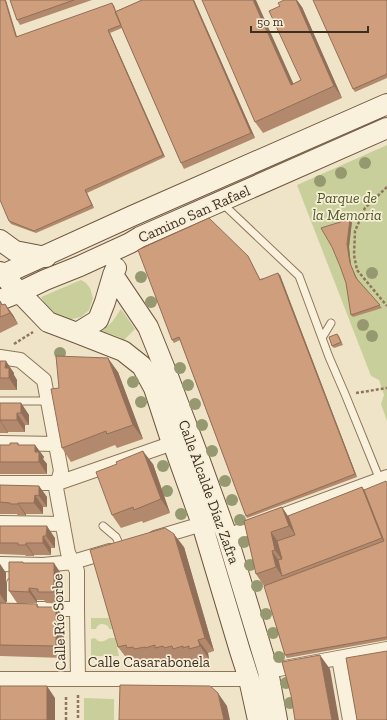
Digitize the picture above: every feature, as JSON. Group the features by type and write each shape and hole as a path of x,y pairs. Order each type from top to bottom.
{"main road":[{"name":"Camino San Rafael","path":"1,274 387,104"},
{"name":"Camino San Rafael","path":"0,300 80,266 140,237 387,128"},
{"path":"0,240 15,251 43,256 113,275"},
{"path":"77,332 98,320 113,275 130,243"},
{"name":"Calle Alcalde Díaz Zafra","path":"1,274 48,322 123,351 142,366 154,388 178,460 202,524 249,679 258,720"},
{"name":"Calle Alcalde Díaz Zafra","path":"113,275 148,327 172,387 227,536 268,671 277,720"}],"street":[{"name":"Calle Río Sorbe","path":"0,357 20,360 44,380 61,472 56,488 68,553 77,571 78,679"},
{"path":"0,443 56,444"},
{"path":"0,483 58,483 173,443"},
{"path":"227,536 383,478"},
{"path":"0,523 63,524"},
{"path":"77,609 6,609 6,564 42,565 73,562 202,524"},
{"path":"268,671 387,649"},
{"path":"339,658 350,720"},
{"name":"Calle Casarabonela","path":"0,679 249,679"}],"lane":[{"path":"221,202 252,226 299,276 329,357 383,478"},
{"path":"322,338 331,324"},
{"path":"0,401 48,401"},
{"path":"103,526 116,537 121,548"}],"path":[{"path":"387,187 364,208 355,231 354,255 357,270 387,306"},
{"path":"14,344 34,331"},
{"path":"345,394 387,388"},
{"path":"66,695 66,720"},
{"path":"78,695 78,720"}],"green space":[{"name":"Parque de la Memoria","path":"387,145 387,421 381,404 384,395 379,380 371,376 297,185"},
{"path":"304,151 306,154 254,177 252,176 253,174"},
{"path":"81,280 90,288 93,298 89,310 81,317 68,320 58,318 49,311 41,297"},
{"path":"121,309 135,329 124,340 102,331 112,322"},
{"path":"91,618 109,618 112,629 109,629 108,626 103,624 99,625 96,629 91,629"},
{"path":"95,638 98,641 105,641 109,638 115,638 119,656 91,656 91,639"},
{"path":"84,698 114,699 114,720 84,720"}],"building":[{"path":"0,0 5,0 16,37 112,3 121,25 108,30 163,155 85,190 92,205 34,231 9,221 0,200"},
{"path":"10,0 74,0 17,20"},
{"path":"142,0 193,0 251,133 181,163 115,12"},
{"path":"202,0 253,0 291,85 301,80 269,11 280,6 278,3 284,0 296,0 334,86 255,122"},
{"path":"313,0 387,0 387,74 353,89"},
{"path":"209,218 248,256 260,280 278,273 355,474 246,516 179,337 172,340 138,250"},
{"path":"350,219 347,244 350,263 356,278 380,305 351,315 346,283 332,247 321,228"},
{"path":"0,301 2,305 5,304 10,313 0,317"},
{"path":"337,334 341,342 332,346 329,337"},
{"path":"56,356 108,358 133,425 107,434 106,431 62,448 51,389 59,388"},
{"path":"0,361 6,361 5,368 9,368 9,378 0,378"},
{"path":"0,403 21,403 21,413 17,413 17,420 0,420"},
{"path":"10,443 18,443 18,445 35,445 35,452 39,452 39,462 0,462 0,445 10,445"},
{"path":"143,451 161,499 134,510 133,507 112,515 96,472 117,464 116,462"},
{"path":"386,481 387,637 285,655 264,586 384,541 364,490"},
{"path":"0,485 39,486 39,496 35,495 34,503 10,504 0,502"},
{"path":"362,487 382,538 282,576 278,560 282,559 277,541 295,535 288,516"},
{"path":"282,507 289,526 271,532 275,550 272,551 276,567 256,574 244,521"},
{"path":"0,526 47,526 46,536 43,536 43,543 26,543 26,545 18,545 18,543 0,543"},
{"path":"165,528 174,534 205,638 198,640 200,646 189,649 189,646 173,649 172,646 155,648 155,645 134,649 133,647 127,648 126,645 118,647 90,550"},
{"path":"9,562 54,563 54,592 38,592 38,589 29,588 29,592 9,591"},
{"path":"0,603 37,604 37,607 56,607 56,646 0,645"},
{"path":"387,651 387,720 357,720 346,658"},
{"path":"320,655 332,720 295,720 291,695 282,662"},
{"path":"120,685 210,686 218,693 224,720 119,720"},
{"path":"0,686 47,686 47,720 0,720"}]}
